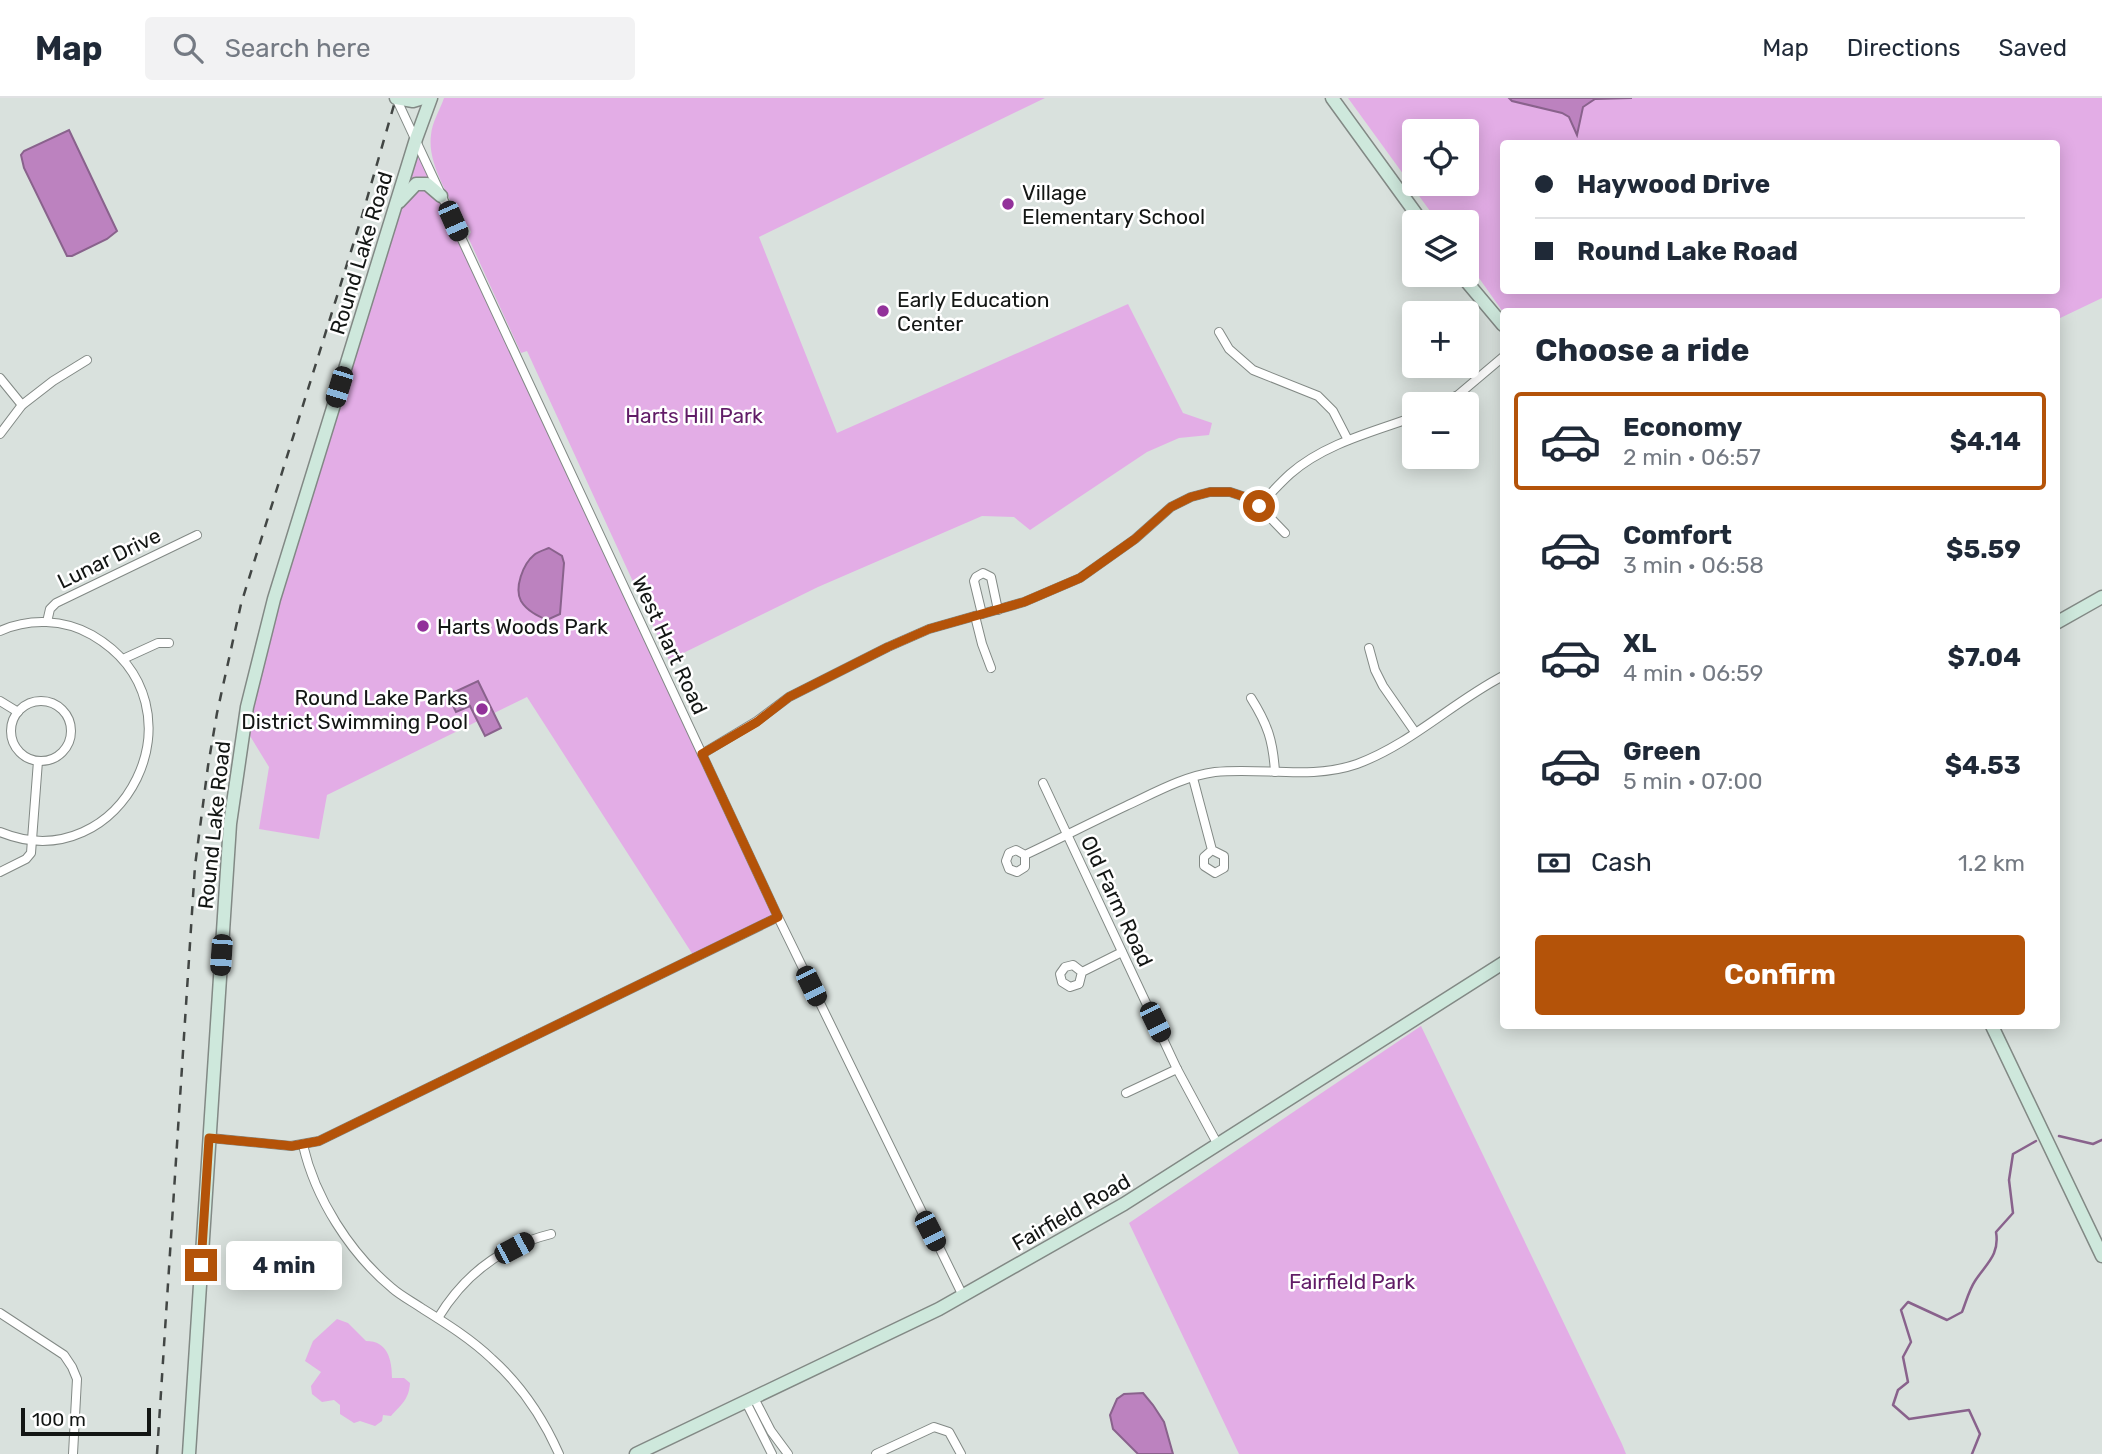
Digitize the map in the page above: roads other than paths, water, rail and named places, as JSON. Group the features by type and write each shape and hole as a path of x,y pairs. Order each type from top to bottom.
{"street":[{"path":"396,98 413,102 422,98"},
{"name":"West Hart Road","path":"396,98 778,917 963,1296"},
{"name":"Round Lake Road","path":"189,1454 230,824 247,708 274,599 431,98"},
{"path":"1332,98 1413,210"},
{"path":"395,208 416,184 427,184 441,196"},
{"path":"1471,287 1500,321"},
{"path":"1219,332 1229,349 1253,370 1318,396 1333,411 1348,440"},
{"path":"0,434 22,405 87,360"},
{"path":"1462,392 1500,360"},
{"path":"0,378 22,405"},
{"path":"1259,506 1290,474 1311,459 1348,440 1402,421"},
{"path":"702,754 757,722 789,697 929,629 1024,602 1080,578 1135,539 1171,507 1191,497 1210,492 1230,492 1245,497 1259,506 1285,533"},
{"name":"Lunar Drive","path":"47,622 50,609 56,603 197,535"},
{"path":"991,668 982,644 974,581 983,573 991,577 998,610"},
{"path":"2060,621 2102,597"},
{"path":"0,631 11,626 47,622 84,631 106,643 123,659 136,677 146,701 149,721 149,740 144,763 131,791 115,811 73,835 50,840 32,841 0,832"},
{"path":"123,659 158,643 169,643"},
{"path":"1369,649 1383,686 1415,732"},
{"path":"1025,855 1166,787 1193,778 1213,773 1308,773 1345,768 1381,753 1500,678"},
{"path":"1251,698 1270,732 1275,772"},
{"path":"0,701 18,712"},
{"path":"45,701 63,710 69,719 70,739 58,756 38,761 22,754 12,738 13,720 25,705 45,701"},
{"path":"0,872 32,853 38,761"},
{"path":"1193,778 1212,850"},
{"name":"Old Farm Road","path":"1043,783 1177,1069 1218,1145"},
{"path":"209,1138 292,1146 319,1141 778,917"},
{"path":"1082,972 1122,952"},
{"name":"Fairfield Road","path":"636,1454 939,1310 1124,1204 1500,965"},
{"path":"1993,1029 2102,1256"},
{"path":"1126,1093 1177,1069"},
{"path":"303,1145 307,1163 323,1198 351,1245 393,1290 470,1340 512,1379 542,1419 559,1454"},
{"path":"438,1318 450,1298 480,1268 528,1240 551,1234"},
{"path":"0,1313 64,1355 72,1367 77,1378 73,1454"},
{"path":"750,1400 772,1454"},
{"path":"750,1400 788,1454"},
{"path":"876,1454 934,1427 949,1432 961,1454"}],"waterway":[{"path":"2059,1136 2093,1144 2102,1140"},
{"path":"1972,1454 1980,1434 1969,1410 1909,1419 1893,1405 1898,1390 1908,1382 1903,1357 1911,1342 1901,1310 1908,1302 1947,1320 1962,1312 1973,1285 1994,1253 1996,1232 2013,1213 2009,1180 2013,1154 2036,1141"}],"railway":[{"path":"157,1454 195,866 217,713 241,604 396,98"}],"place":[{"name":"Village Elementary School","path":"1008,204"},
{"name":"Early Education Center","path":"883,311"},
{"name":"Harts Woods Park","path":"423,626"},
{"name":"Round Lake Parks District Swimming Pool","path":"482,709"}],"park label":[{"name":"Harts Hill Park","path":"694,415"},
{"name":"Fairfield Park","path":"1352,1281"}]}
